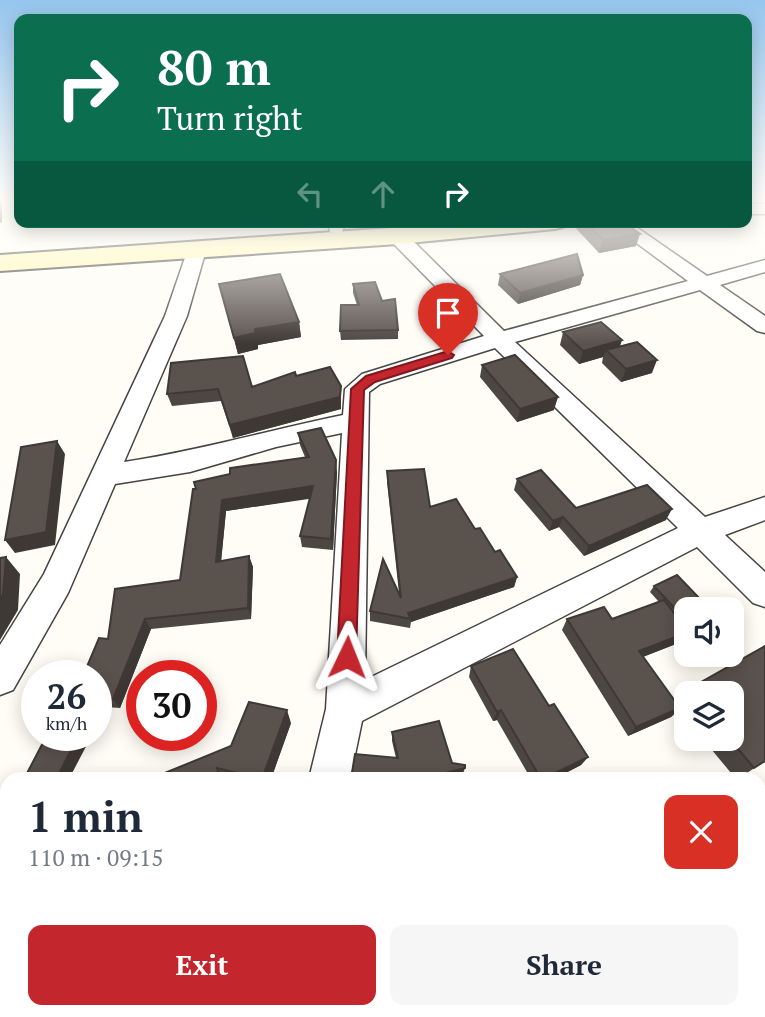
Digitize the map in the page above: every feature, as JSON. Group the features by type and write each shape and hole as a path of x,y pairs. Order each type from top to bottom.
{"main road":[{"path":"0,263 220,248"}],"street":[{"path":"409,248 499,339 765,593"},
{"path":"657,248 703,285 765,326"},
{"path":"0,678 55,583 176,316 196,250"},
{"path":"331,772 345,709 357,389 371,379 499,339 703,285 765,265"},
{"path":"103,475 190,463 275,438 355,421"},
{"path":"345,709 701,531 765,508"}],"building":[{"path":"577,254 583,275 520,293 500,274"},
{"path":"280,274 299,322 255,329 255,333 234,338 219,284"},
{"path":"375,282 382,301 395,299 398,330 340,331 341,305 359,305 353,284"},
{"path":"601,322 622,340 583,351 563,332"},
{"path":"637,342 657,360 626,369 606,350"},
{"path":"515,355 558,397 520,409 482,365"},
{"path":"243,356 252,387 295,372 296,376 330,367 341,386 340,397 230,425 218,389 167,394 171,363"},
{"path":"321,428 336,460 331,539 300,536 313,486 222,500 216,562 249,556 248,608 145,619 112,699 112,660 90,660 99,638 108,639 115,589 180,580 193,489 196,489 194,482 230,474 230,468 309,457 298,433"},
{"path":"57,441 46,532 5,540 21,447"},
{"path":"424,469 430,507 456,499 475,529 480,528 495,552 500,550 517,577 408,613 411,619 370,611 383,559 401,598 387,471"},
{"path":"541,470 576,508 647,485 672,509 589,546 563,517 553,521 517,479"},
{"path":"6,557 3,594 0,599 0,558"},
{"path":"677,575 698,597 674,597 674,608 654,586"},
{"path":"664,600 674,613 674,638 639,651 674,700 674,711 636,727 567,619 604,607 612,619"},
{"path":"765,646 765,761 754,768 740,751 744,751 744,681 703,681 728,667 744,667 744,658"},
{"path":"513,649 549,706 554,704 588,757 557,772 537,772 501,710 497,712 471,666"},
{"path":"249,702 287,710 265,772 233,772 217,768 218,772 167,772 231,746"},
{"path":"439,721 452,763 465,765 465,768 449,772 352,772 355,754 398,758 392,732"},
{"path":"39,751 71,751 60,772 28,772"}],"route":[{"path":"347,657 357,389 371,379 448,355"}]}
